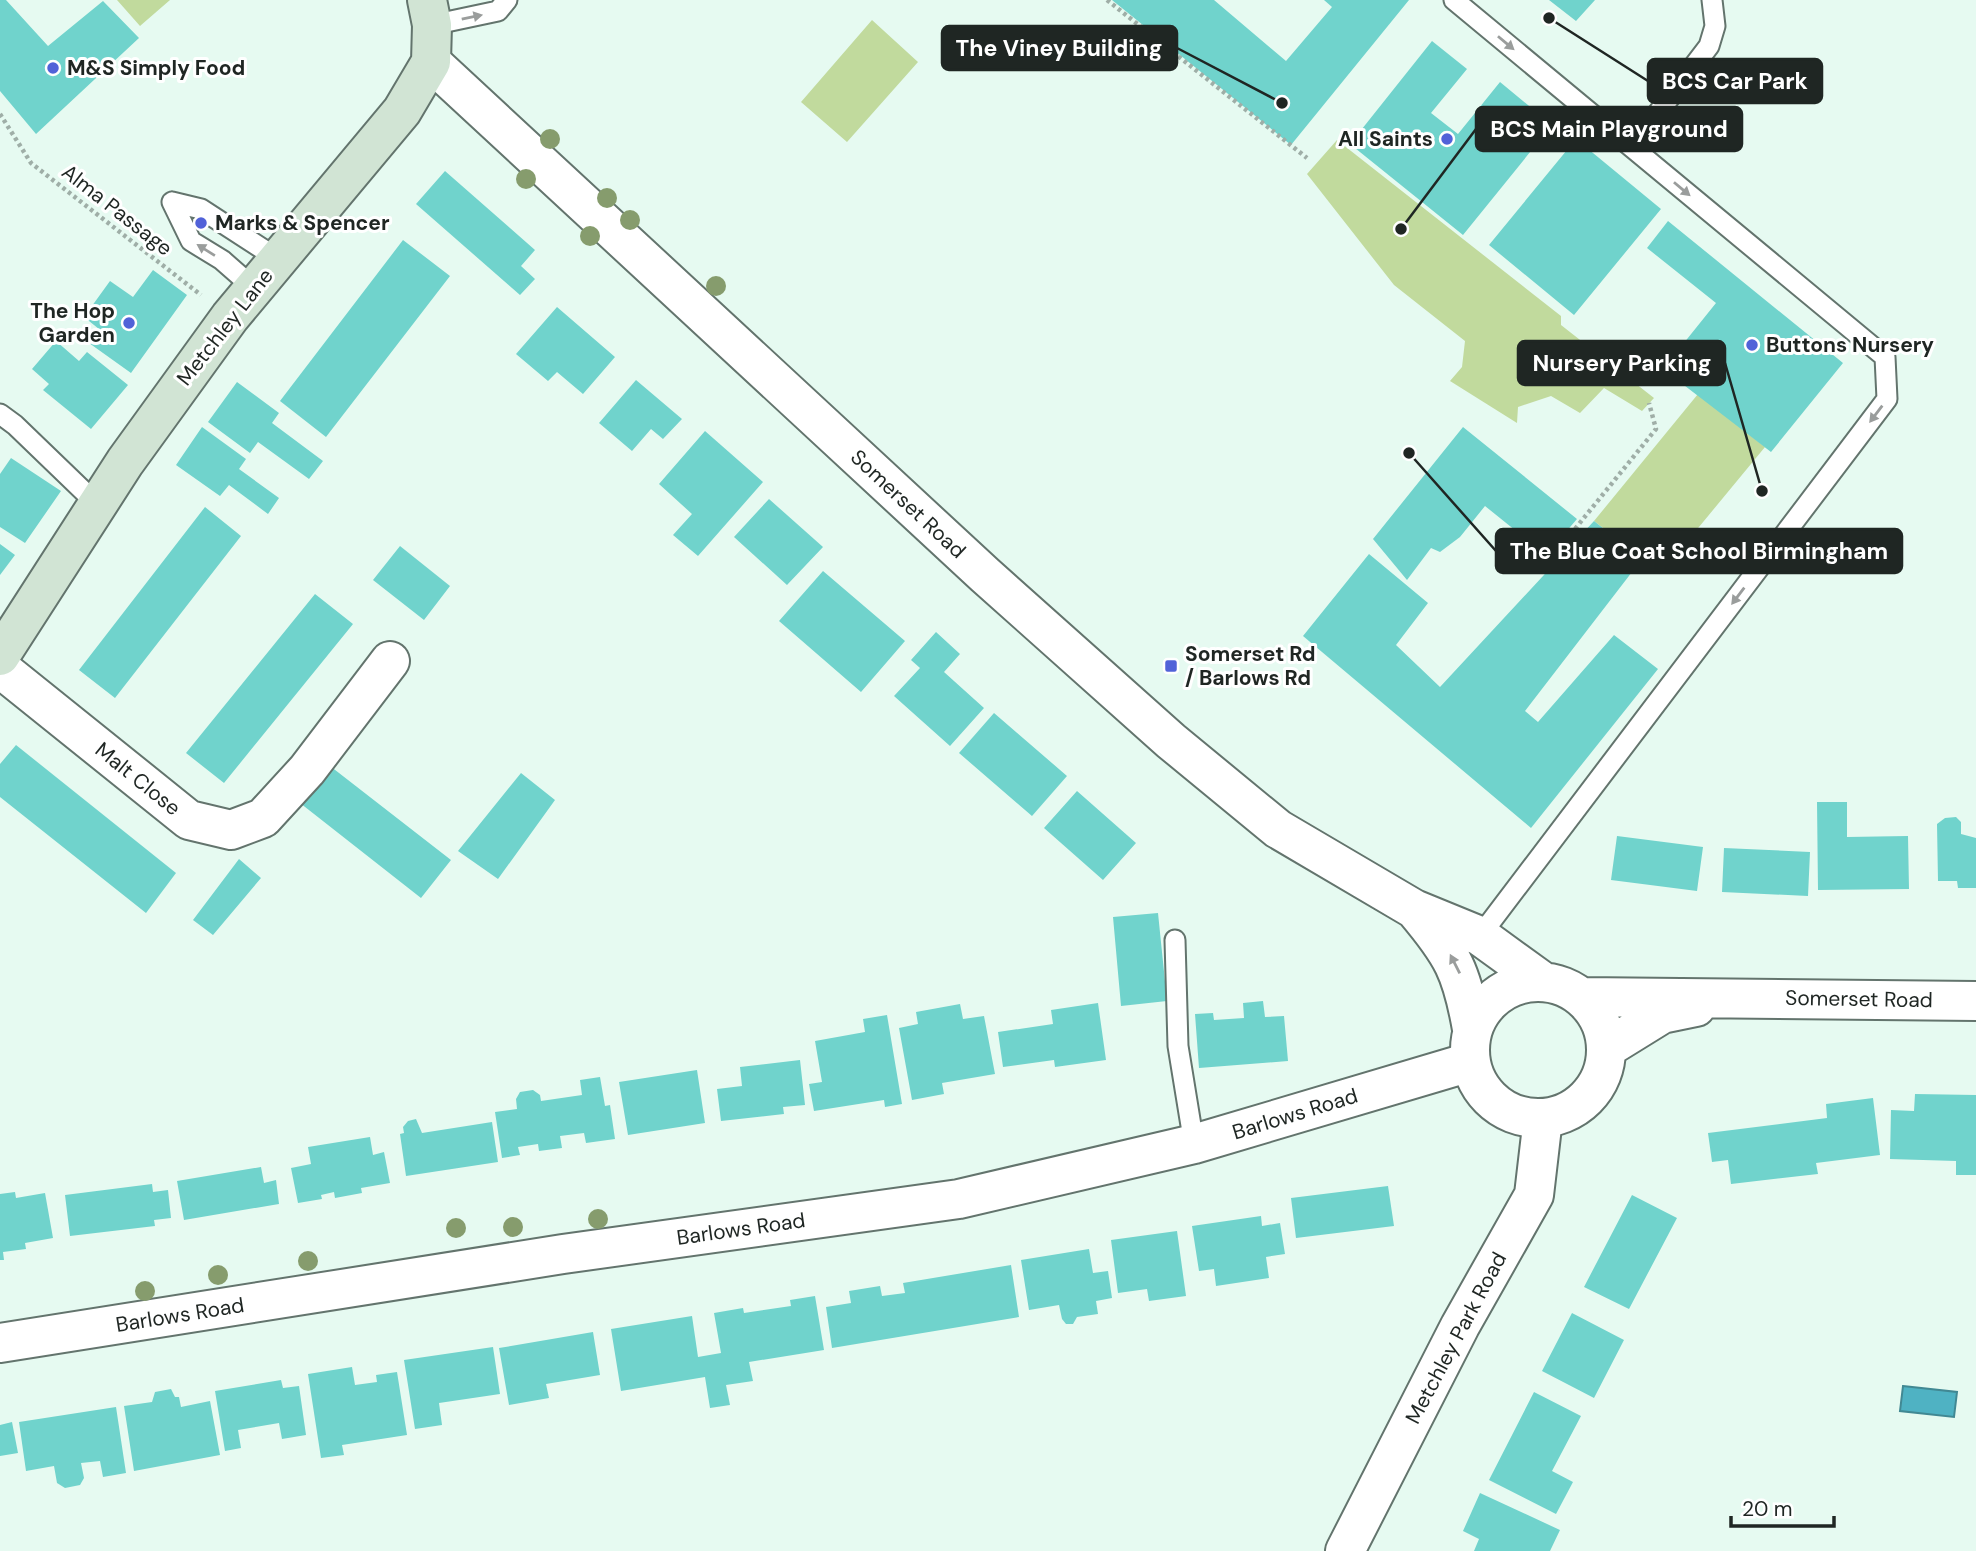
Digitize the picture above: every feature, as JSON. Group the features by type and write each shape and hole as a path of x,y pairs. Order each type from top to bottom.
{"main road":[{"name":"Metchley Lane","path":"3,651 125,462 242,302 402,111 430,29"}],"street":[{"name":"Somerset Road","path":"430,29 985,575 1171,741 1278,829 1414,909 1480,936 1542,981"},
{"name":"Malt Close","path":"3,651 189,820 231,830 263,818 307,770 390,661"},
{"name":"Somerset Road","path":"1414,909 1455,961 1464,984 1471,1046"},
{"path":"1542,981 1561,985 1582,997 1600,1019 1607,1048 1604,1071 1592,1093 1577,1106 1543,1118 1526,1118 1504,1110 1480,1087 1471,1046 1496,995 1520,983 1542,981"},
{"name":"Somerset Road","path":"1582,997 1976,1001"},
{"name":"Somerset Road","path":"1607,1048 1662,1014 1742,997"},
{"name":"Barlows Road","path":"0,1343 563,1254 958,1199 1195,1144 1471,1046"},
{"name":"Metchley Park Road","path":"1345,1551 1460,1326 1534,1195 1543,1118"}],"lane":[{"path":"430,29 498,11 507,0"},
{"path":"1454,0 1885,357 1887,400 1480,936"},
{"path":"1632,147 1710,46 1715,26 1712,0"},
{"path":"242,302 222,260 191,241 172,202 201,209 278,259"},
{"path":"0,414 15,425 98,505"},
{"path":"1175,940 1178,1046 1195,1144"}],"path":[{"path":"1107,0 1307,158"},
{"name":"Alma Passage","path":"0,114 31,163 242,302"},
{"path":"1553,556 1656,429 1649,404"}],"green space":[{"path":"117,0 170,0 140,26"},
{"path":"872,20 918,62 847,142 801,102"},
{"path":"1337,140 1561,316 1561,325 1654,398 1642,411 1604,388 1580,413 1551,396 1518,407 1517,423 1450,381 1462,367 1465,341 1394,285 1307,174"},
{"path":"1698,394 1765,447 1661,573 1594,521"}],"water":[{"path":"1903,1386 1957,1392 1954,1417 1900,1411"}],"building":[{"name":"M&S Simply Food","path":"0,0 6,0 48,46 103,1 139,38 36,134 0,91"},
{"path":"1112,0 1214,0 1286,61 1332,7 1324,0 1409,0 1291,145"},
{"path":"1549,0 1595,0 1576,21"},
{"name":"All Saints","path":"1432,41 1467,69 1431,113 1458,134 1500,82 1552,125 1463,235 1350,144"},
{"path":"1576,139 1661,209 1574,315 1489,245"},
{"path":"445,171 535,250 521,266 535,279 520,295 416,204"},
{"name":"Buttons Nursery","path":"1668,221 1843,363 1771,452 1663,369 1716,303 1647,248"},
{"path":"403,240 450,276 326,437 280,401"},
{"name":"The Hop Garden","path":"153,270 187,295 131,373 89,343 99,329 84,317 110,281 133,297"},
{"path":"557,307 615,357 583,394 557,372 548,381 516,354"},
{"path":"56,341 79,361 87,352 128,385 91,429 43,390 49,384 32,369"},
{"path":"636,380 682,419 663,439 651,429 632,451 599,423"},
{"path":"237,382 279,413 272,423 323,461 309,479 258,442 250,453 208,422"},
{"path":"202,427 246,459 239,469 279,498 268,514 229,485 220,496 176,465"},
{"path":"1463,427 1577,519 1546,555 1485,506 1460,537 1440,552 1431,548 1407,580 1373,539"},
{"path":"705,431 763,482 698,556 673,535 692,514 659,484"},
{"path":"11,458 61,491 25,543 0,527 0,474"},
{"path":"769,499 823,547 787,585 734,537"},
{"path":"205,507 241,536 115,698 79,670"},
{"path":"1594,521 1642,559 1525,711 1538,722 1614,635 1658,669 1531,828 1303,636 1369,554 1428,603 1396,645 1440,687"},
{"path":"0,544 15,555 0,575"},
{"path":"400,546 450,586 424,620 373,580"},
{"path":"823,571 905,641 861,692 779,621"},
{"path":"315,594 353,624 224,783 186,753"},
{"path":"936,632 960,654 944,672 984,708 950,746 894,696 920,668 911,660"},
{"path":"994,713 1067,776 1032,816 959,753"},
{"path":"16,745 176,873 146,913 0,797 0,764"},
{"path":"330,766 451,860 421,898 300,803"},
{"path":"521,773 555,800 498,879 458,851"},
{"path":"1077,791 1136,843 1103,880 1044,828"},
{"path":"1817,802 1847,802 1847,837 1908,836 1909,889 1818,890"},
{"path":"1956,817 1961,822 1961,834 1976,838 1976,888 1958,888 1957,881 1938,881 1937,824 1945,818"},
{"path":"1617,836 1703,847 1697,891 1611,880"},
{"path":"1724,848 1810,852 1808,896 1722,892"},
{"path":"239,859 261,878 213,935 193,920"},
{"path":"1158,913 1167,1001 1121,1006 1113,917"},
{"path":"1263,1001 1265,1017 1284,1016 1288,1061 1199,1068 1195,1014 1213,1013 1214,1020 1244,1018 1243,1003"},
{"path":"1098,1003 1106,1060 1055,1067 1054,1060 1003,1067 998,1032 1053,1024 1051,1010"},
{"path":"960,1004 963,1019 984,1016 995,1074 942,1083 944,1094 912,1100 899,1028 918,1024 916,1012"},
{"path":"887,1015 902,1104 885,1107 884,1100 814,1111 809,1084 822,1082 815,1041 865,1032 863,1019"},
{"path":"800,1060 805,1105 783,1107 784,1114 721,1121 717,1089 742,1086 740,1067"},
{"path":"697,1070 705,1123 628,1135 619,1082"},
{"path":"600,1077 605,1106 610,1105 615,1139 586,1143 584,1133 560,1136 562,1148 539,1151 538,1144 518,1147 520,1155 502,1158 495,1112 517,1109 516,1099 520,1092 533,1090 540,1095 541,1101 582,1095 580,1080"},
{"path":"1915,1094 1976,1095 1976,1175 1956,1175 1956,1161 1890,1159 1891,1110 1914,1111"},
{"path":"1873,1098 1880,1155 1816,1163 1818,1174 1731,1184 1728,1160 1712,1162 1708,1133 1827,1118 1826,1104"},
{"path":"416,1119 422,1133 492,1122 498,1162 406,1176 400,1134 404,1133 403,1127 408,1121"},
{"path":"370,1137 373,1155 384,1152 390,1183 361,1188 362,1193 335,1198 334,1192 321,1195 322,1199 298,1203 291,1168 311,1164 308,1147"},
{"path":"261,1167 264,1183 276,1180 279,1204 184,1220 177,1181"},
{"path":"152,1184 153,1192 168,1190 171,1218 154,1220 155,1226 70,1236 65,1195"},
{"path":"1388,1186 1394,1226 1296,1238 1291,1198"},
{"path":"15,1192 16,1198 45,1193 53,1238 25,1243 26,1249 3,1252 4,1260 0,1260 0,1194"},
{"path":"1632,1195 1677,1218 1629,1309 1584,1287"},
{"path":"1261,1216 1262,1226 1280,1223 1285,1254 1266,1257 1269,1278 1216,1286 1214,1269 1199,1271 1192,1226"},
{"path":"1177,1231 1186,1296 1149,1301 1147,1289 1118,1293 1111,1240"},
{"path":"1089,1249 1093,1273 1108,1271 1112,1298 1096,1301 1098,1314 1077,1317 1073,1324 1066,1324 1059,1305 1029,1310 1021,1260"},
{"path":"1011,1265 1019,1317 832,1348 826,1307 851,1303 849,1291 880,1286 882,1296 905,1293 903,1283"},
{"path":"815,1296 824,1350 749,1362 753,1381 726,1385 730,1405 710,1408 705,1377 621,1391 611,1329 692,1316 698,1357 721,1353 714,1313 743,1308 744,1313 791,1306 790,1300"},
{"path":"1572,1313 1624,1340 1594,1398 1542,1371"},
{"path":"593,1332 600,1375 546,1384 549,1398 509,1405 499,1348"},
{"path":"493,1347 500,1394 439,1403 442,1425 415,1429 404,1360"},
{"path":"352,1367 355,1385 377,1382 376,1375 397,1372 407,1435 342,1445 344,1455 321,1458 308,1374"},
{"path":"281,1380 283,1388 299,1386 306,1435 282,1439 279,1423 238,1430 241,1448 225,1451 215,1391"},
{"path":"171,1389 175,1397 179,1397 181,1407 210,1401 220,1455 134,1471 124,1406 152,1402 155,1392"},
{"path":"1534,1392 1581,1416 1552,1471 1573,1482 1556,1514 1489,1480"},
{"path":"116,1407 126,1473 103,1477 100,1461 81,1463 84,1478 80,1485 65,1488 57,1483 54,1466 26,1471 19,1422"},
{"path":"12,1422 18,1453 0,1456 0,1425"},
{"path":"1480,1493 1560,1530 1550,1551 1474,1551 1479,1539 1463,1531"}],"place":[{"name":"BCS Car Park","path":"1549,18"},
{"name":"M&S Simply Food","path":"53,68"},
{"name":"The Viney Building","path":"1282,103"},
{"name":"All Saints","path":"1447,139"},
{"name":"Marks & Spencer","path":"201,223"},
{"name":"BCS Main Playground","path":"1401,229"},
{"name":"The Hop Garden","path":"129,323"},
{"name":"Buttons Nursery","path":"1752,345"},
{"name":"The Blue Coat School Birmingham","path":"1409,453"},
{"name":"Nursery Parking","path":"1762,491"},
{"name":"Somerset Rd / Barlows Rd","path":"1171,666"}]}
